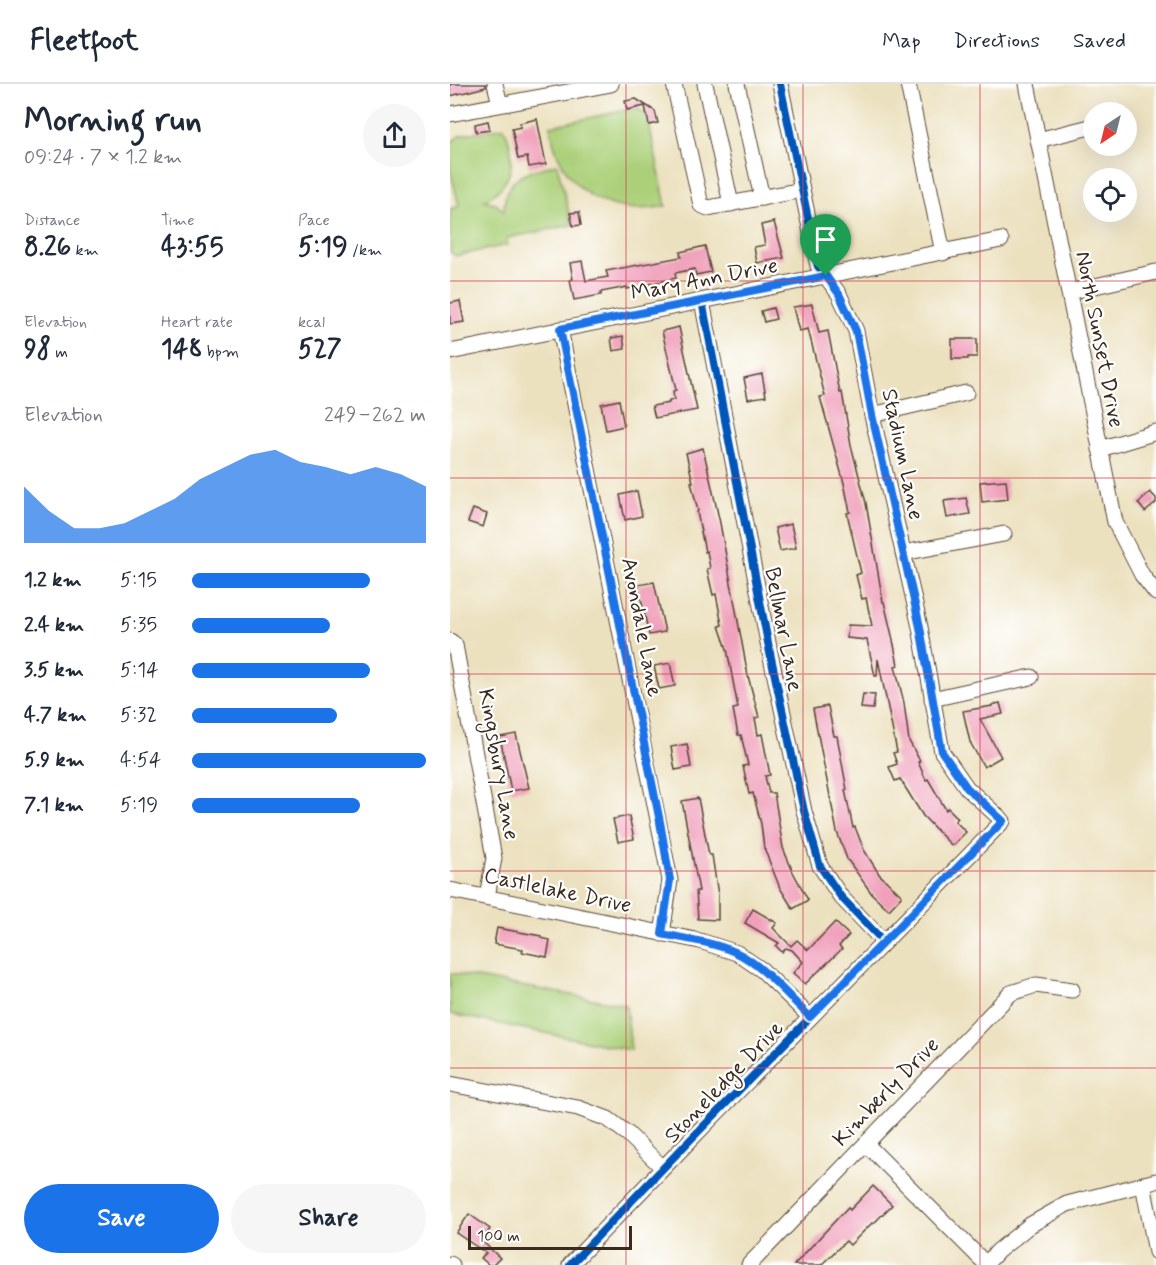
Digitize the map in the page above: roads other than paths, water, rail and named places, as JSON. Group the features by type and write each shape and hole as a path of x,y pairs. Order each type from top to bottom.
{"street":[{"path":"495,84 500,104"},
{"path":"450,114 611,84"},
{"path":"674,84 701,205 708,208 802,190"},
{"path":"705,84 731,204"},
{"path":"737,84 762,198"},
{"name":"Stadium Lane","path":"780,84 818,266 839,294 856,331 872,415 920,627 942,752 967,788 1003,821"},
{"path":"908,84 943,253"},
{"name":"North Sunset Drive","path":"1027,84 1115,522 1142,575 1156,593"},
{"path":"1038,140 1083,129"},
{"name":"Mary Ann Drive","path":"450,352 1001,240"},
{"path":"1069,292 1156,272"},
{"name":"Bellmar Lane","path":"702,301 770,652 820,866 841,897 884,942"},
{"name":"Avondale Lane","path":"560,329 670,880 662,934"},
{"path":"872,415 966,393"},
{"path":"1100,449 1156,432"},
{"path":"903,553 1004,534"},
{"name":"Kingsbury Lane","path":"450,641 455,645 494,858 487,897"},
{"path":"933,699 1031,677"},
{"name":"Stoneledge Drive","path":"570,1265 1003,821"},
{"name":"Castlelake Drive","path":"450,890 700,941 737,953 762,970 810,1017"},
{"name":"Kimberly Drive","path":"749,1265 1011,993 1036,985 1072,990"},
{"path":"450,1084 578,1108 608,1119 628,1134 663,1168"},
{"path":"866,1144 986,1264 1030,1225 1067,1204 1149,1182 1156,1252"}]}
